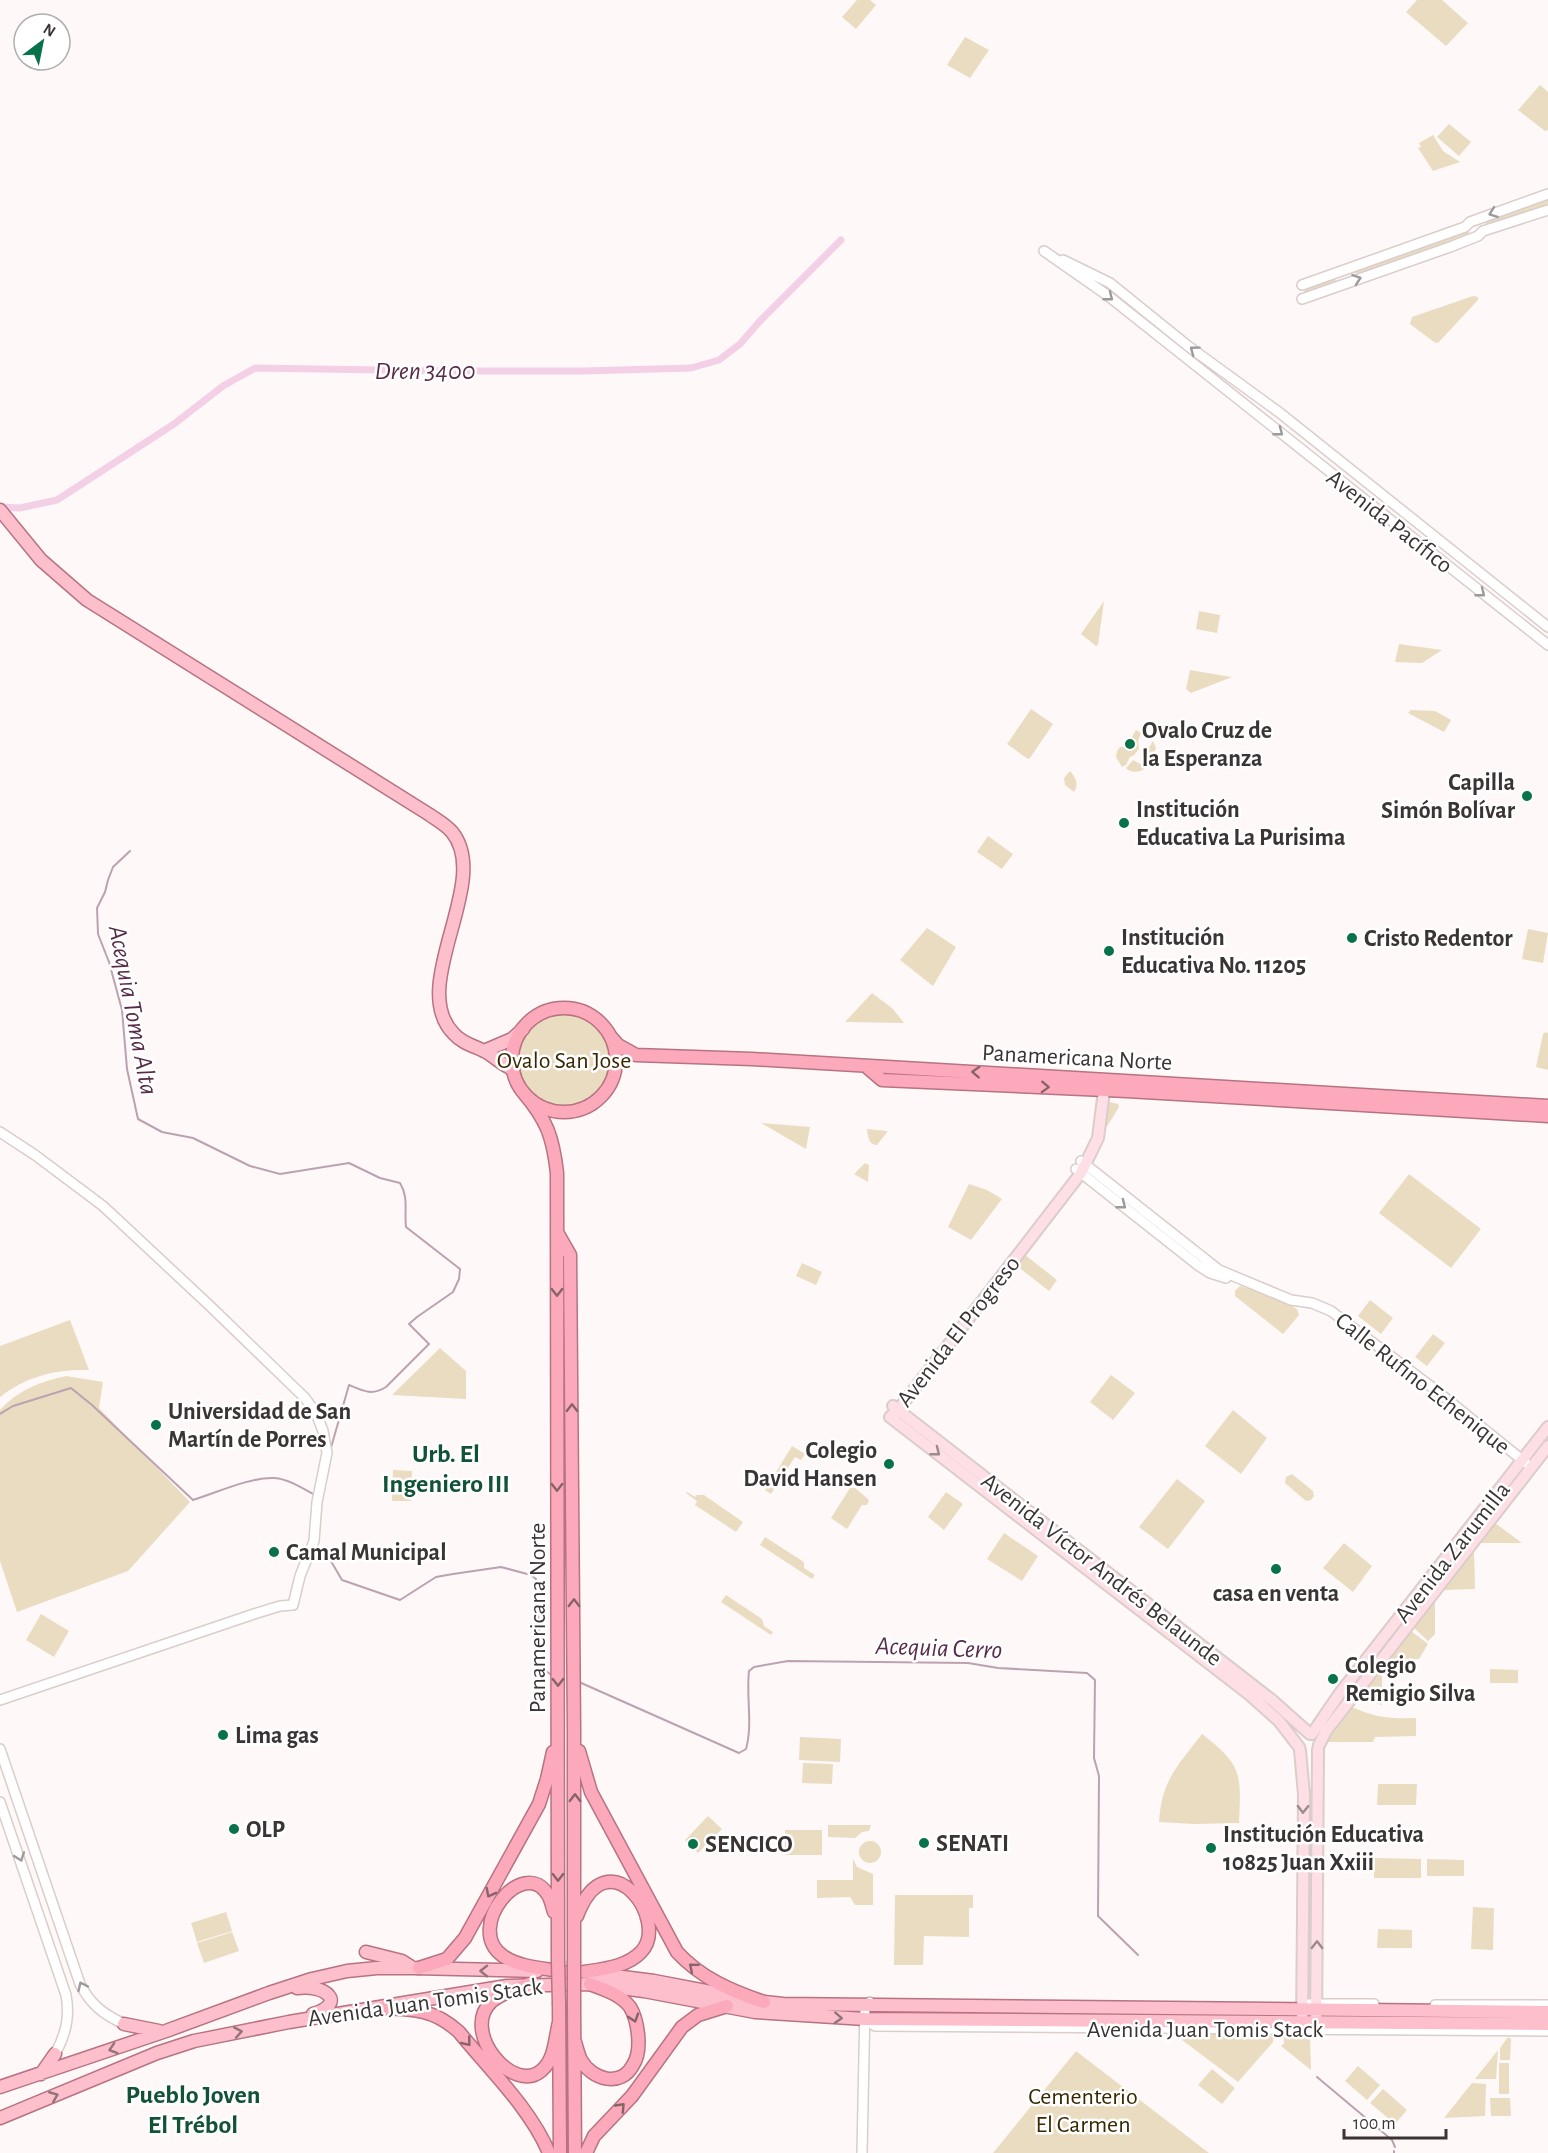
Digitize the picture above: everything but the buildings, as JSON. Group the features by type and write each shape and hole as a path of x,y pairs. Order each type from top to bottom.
{"highway":[{"path":"554,1009 573,1009 599,1021 611,1037 616,1055 615,1074 606,1092 592,1105 574,1112 555,1112 537,1105 523,1092 513,1069 513,1052 523,1029 529,1022 545,1012 554,1009"},
{"name":"Panamericana Norte","path":"611,1037 618,1045 636,1055 752,1059 1548,1116"},
{"name":"Panamericana Norte","path":"868,1068 882,1080 1101,1085 1548,1106"},
{"name":"Panamericana Norte","path":"523,1092 545,1121 555,1152 557,1173 557,1923 561,1967 559,2004 560,2153"},
{"name":"Panamericana Norte","path":"557,1234 570,1255 575,2153"},
{"path":"416,1968 447,1959 471,1927 539,1804 547,1779 558,1724"},
{"path":"574,1730 591,1792 677,1952 710,1980 742,1995 764,2002"},
{"path":"575,1923 588,1893 602,1882 610,1881 626,1885 631,1890 647,1921 648,1939 640,1953 618,1965 585,1972"},
{"path":"557,1923 548,1896 543,1889 529,1883 521,1883 509,1891 497,1906 490,1925 491,1942 495,1949 519,1964 561,1967"},
{"path":"529,1984 492,2002 483,2016 481,2024 483,2037 497,2060 518,2075 527,2077 536,2075 551,2058 559,2022"},
{"path":"575,2042 588,2068 597,2076 607,2079 616,2079 625,2074 632,2068 636,2059 637,2028 635,2016 630,2007 612,1992 590,1984"},
{"path":"586,2153 594,2136 632,2096 682,2027 698,2015 728,2006"},
{"path":"378,2008 427,2012 447,2021 459,2032 524,2111 534,2124 549,2153"}],"main road":[{"path":"0,510 41,561 87,600 430,815 452,833 461,850 463,879 441,982 439,1002 446,1024 454,1035 513,1069"},
{"path":"484,1051 512,1040 523,1029"},
{"name":"Avenida El Progreso","path":"893,1411 1081,1167 1094,1129 1101,1085"},
{"name":"Avenida Víctor Andrés Belaunde","path":"893,1411 1273,1701 1311,1734"},
{"name":"Avenida Víctor Andrés Belaunde","path":"893,1411 1250,1695 1279,1721 1300,1748"},
{"name":"Avenida Zarumilla","path":"1311,1734 1548,1427"},
{"name":"Avenida Zarumilla","path":"1318,1747 1326,1731 1548,1446"},
{"path":"1302,2016 1304,1795 1300,1748 1301,1737 1311,1734 1317,1738 1318,1747 1316,2016"},
{"path":"1300,1748 1312,1754 1318,1747"},
{"path":"366,1952 402,1961 416,1968"},
{"name":"Avenida Juan Tomis Stack","path":"0,2087 312,1979 347,1971 377,1968 561,1967 654,1981 764,2002 1302,2016"},
{"name":"Avenida Juan Tomis Stack","path":"0,2118 157,2053 194,2041 468,1991 529,1984 590,1984 644,1991 755,2012 865,2019 1548,2012"},
{"path":"269,1993 314,1987 329,1995 330,2001 325,2009 289,2022"},
{"name":"Avenida Juan Tomis Stack","path":"1316,2016 1548,2024"},
{"path":"123,2024 166,2031"},
{"path":"40,2074 55,2054"}],"street":[{"path":"1302,285 1465,227 1470,222 1548,194"},
{"path":"1302,299 1450,247 1478,236 1483,231 1548,210"},
{"name":"Avenida Pacífico","path":"1548,627 1280,413 1188,346 1110,283 1044,251 1107,295 1548,645"},
{"path":"0,1132 103,1206 305,1398 316,1413 323,1431 327,1453 317,1502 314,1541 300,1576 293,1605 280,1606 254,1614 0,1700"},
{"name":"Calle Rufino Echenique","path":"1081,1167 1210,1273 1243,1281 1331,1311 1523,1459 1531,1468"},
{"path":"0,1752 80,1984 91,2004 123,2024"},
{"path":"0,1802 66,1995 68,2006 66,2030 55,2054"},
{"path":"862,2153 865,2005"},
{"name":"Avenida Juan Tomis Stack","path":"1302,2016 1548,2005"},
{"name":"Avenida Juan Tomis Stack","path":"1316,2016 1548,2031"}],"green space":[{"path":"857,0 870,0 876,5 856,29 842,17"},
{"path":"1417,0 1442,0 1468,23 1446,46 1406,12"},
{"path":"965,37 989,50 970,78 947,65"},
{"path":"1540,85 1548,92 1548,130 1545,131 1518,110"},
{"path":"1449,124 1471,142 1459,156 1437,137"},
{"path":"1433,135 1443,151 1460,162 1433,171 1418,148 1421,147 1419,143"},
{"path":"1548,199 1548,204 1489,225 1485,223 1487,220"},
{"path":"1468,230 1470,235 1358,275 1354,272"},
{"path":"1332,278 1336,280 1334,284 1305,293 1304,288"},
{"path":"1473,296 1478,297 1478,300 1438,343 1410,324 1412,317"},
{"path":"1104,601 1098,645 1096,646 1081,634"},
{"path":"1199,611 1220,615 1217,633 1196,629"},
{"path":"1399,644 1442,650 1422,663 1395,662"},
{"path":"1190,670 1232,677 1191,693 1186,689"},
{"path":"1031,709 1053,724 1028,759 1007,744"},
{"path":"1411,710 1435,711 1451,720 1444,732 1408,713"},
{"path":"1136,730 1141,733 1138,741 1139,749 1122,767 1116,757 1117,751 1120,747 1126,747"},
{"path":"1153,741 1156,748 1151,762 1145,751"},
{"path":"1133,760 1146,768 1136,772 1128,770 1126,768"},
{"path":"1070,771 1076,781 1074,792 1065,785 1064,778"},
{"path":"988,836 1013,854 1002,869 977,852"},
{"path":"927,928 956,947 933,986 900,960"},
{"path":"1528,929 1548,933 1543,963 1522,959"},
{"path":"872,993 892,1008 904,1023 845,1022"},
{"name":"Ovalo San Jose","path":"564,1011 583,1014 599,1025 610,1041 613,1060 610,1079 599,1095 583,1106 564,1109 545,1106 529,1095 518,1079 515,1060 518,1041 529,1025 545,1014"},
{"path":"1548,1033 1548,1070 1536,1067 1543,1034"},
{"path":"1109,1102 1118,1104 1119,1107 1101,1136 1107,1104"},
{"path":"761,1123 810,1127 806,1149"},
{"path":"867,1129 888,1131 877,1145 874,1145 870,1142"},
{"path":"865,1163 869,1165 868,1182 854,1174"},
{"path":"1409,1174 1481,1229 1451,1268 1379,1213"},
{"path":"969,1184 987,1190 1002,1199 971,1240 948,1227"},
{"path":"1020,1251 1057,1280 1049,1291 1012,1262"},
{"path":"802,1263 822,1272 816,1285 796,1276"},
{"path":"1240,1286 1283,1302 1297,1309 1299,1315 1283,1334 1235,1296 1235,1291"},
{"path":"1370,1300 1393,1318 1381,1334 1358,1316"},
{"path":"70,1320 89,1370 42,1375 0,1397 0,1346"},
{"path":"1433,1334 1445,1343 1427,1366 1415,1357"},
{"path":"440,1348 466,1371 466,1399 392,1395"},
{"path":"1111,1375 1135,1393 1113,1420 1090,1402"},
{"path":"66,1376 103,1382 99,1408 190,1502 128,1571 17,1612 0,1561 0,1410 14,1397 30,1388"},
{"path":"1233,1410 1267,1438 1241,1474 1205,1446"},
{"path":"792,1446 805,1454 801,1460 795,1457 771,1494 765,1490"},
{"path":"393,1470 412,1471 411,1501 392,1501"},
{"path":"1292,1474 1313,1491 1314,1496 1311,1500 1306,1501 1285,1483 1286,1477"},
{"path":"1177,1479 1205,1501 1168,1549 1139,1527"},
{"path":"850,1488 855,1488 869,1500 867,1505 862,1505 847,1529 831,1518"},
{"path":"687,1492 695,1497 704,1495 743,1522 736,1532 695,1505 697,1501"},
{"path":"946,1492 963,1504 944,1530 928,1517"},
{"path":"1495,1523 1522,1543 1480,1543"},
{"path":"1004,1533 1038,1556 1022,1581 987,1559"},
{"path":"765,1537 804,1562 804,1568 815,1575 812,1579 760,1545"},
{"path":"1344,1543 1372,1566 1353,1592 1323,1568"},
{"path":"1474,1549 1475,1589 1444,1590 1443,1588"},
{"path":"726,1595 762,1619 764,1626 773,1632 771,1635 721,1602"},
{"path":"1435,1600 1435,1634 1428,1641 1413,1627"},
{"path":"41,1614 69,1631 54,1657 26,1640"},
{"path":"1411,1631 1428,1644 1419,1659 1388,1659"},
{"path":"1382,1667 1382,1705 1358,1696"},
{"path":"1490,1669 1518,1670 1518,1683 1490,1683"},
{"path":"1352,1707 1384,1717 1416,1718 1416,1736 1375,1737 1373,1742 1326,1742"},
{"path":"1202,1734 1225,1754 1237,1772 1240,1792 1239,1823 1159,1822 1167,1784 1178,1765"},
{"path":"800,1737 841,1739 840,1762 799,1760"},
{"path":"803,1763 833,1764 832,1784 802,1783"},
{"path":"1378,1784 1417,1784 1416,1805 1377,1805"},
{"path":"708,1816 722,1829 698,1853 685,1840"},
{"path":"828,1825 871,1825 869,1831 862,1832 855,1838 828,1837"},
{"path":"785,1830 822,1830 822,1855 785,1855"},
{"path":"870,1841 880,1848 881,1852 874,1862 870,1863 860,1856 859,1852 866,1842"},
{"path":"1374,1858 1421,1859 1421,1878 1374,1878"},
{"path":"853,1859 857,1867 873,1874 873,1905 855,1905 850,1897 817,1898 817,1880 853,1880"},
{"path":"1427,1859 1464,1860 1464,1876 1427,1876"},
{"path":"895,1895 973,1895 973,1908 969,1908 969,1937 924,1936 923,1965 894,1965"},
{"path":"1473,1907 1494,1908 1493,1950 1471,1949"},
{"path":"226,1912 232,1931 197,1942 191,1923"},
{"path":"1378,1929 1412,1930 1412,1948 1377,1948"},
{"path":"232,1932 239,1951 204,1963 197,1943"},
{"path":"1188,2032 1274,2035 1273,2042 1238,2082 1182,2040"},
{"path":"1284,2035 1310,2035 1311,2070 1281,2046 1284,2043"},
{"path":"1508,2037 1511,2039 1510,2060 1500,2060 1500,2048"},
{"path":"1498,2050 1496,2079 1475,2079"},
{"name":"Cementerio El Carmen","path":"1076,2051 1209,2153 993,2153"},
{"path":"1499,2063 1509,2063 1509,2094 1499,2094"},
{"path":"1358,2066 1380,2085 1367,2100 1345,2081"},
{"path":"1212,2069 1235,2088 1222,2104 1198,2085"},
{"path":"1472,2083 1486,2084 1485,2116 1444,2118"},
{"path":"1383,2089 1407,2110 1395,2124 1370,2103"},
{"path":"1490,2098 1510,2098 1511,2116 1491,2116"}],"waterway":[{"name":"Dren 3400","path":"0,507 20,508 57,500 174,424 223,386 255,368 584,371 691,368 719,360 740,344 841,240"},
{"name":"Acequia Toma Alta","path":"130,851 113,867 97,908 98,934 109,962 122,1010 127,1069 138,1119 162,1132 193,1138 250,1166 280,1174 349,1163 380,1178 400,1183 405,1199 406,1227 460,1269 459,1279 453,1292 409,1324 429,1344 381,1390 368,1392 349,1385 330,1451"},
{"path":"0,1414 13,1406 71,1388 193,1500 265,1478 284,1480 313,1494"},
{"name":"Acequia Cerro","path":"325,1551 342,1580 400,1600 436,1577 501,1567 531,1575 536,1579 541,1663 543,1669 550,1674"},
{"name":"Acequia Cerro","path":"579,1682 739,1753 746,1749 748,1740 749,1671 754,1667 788,1661 968,1663 998,1668 1087,1673 1095,1680 1094,1758 1099,1776 1098,1916 1138,1955"},
{"path":"1317,2077 1392,2140 1395,2147"}],"place":[{"name":"Ovalo Cruz de la Esperanza","path":"1130,744"},
{"name":"Capilla Simón Bolívar","path":"1527,796"},
{"name":"Institución Educativa La Purisima","path":"1124,823"},
{"name":"Cristo Redentor","path":"1352,938"},
{"name":"Institución Educativa No. 11205","path":"1109,951"},
{"name":"Universidad de San Martín de Porres","path":"156,1425"},
{"name":"Colegio David Hansen","path":"889,1464"},
{"name":"Camal Municipal","path":"274,1552"},
{"name":"casa en venta","path":"1276,1569"},
{"name":"Colegio Remigio Silva","path":"1333,1679"},
{"name":"Lima gas","path":"223,1735"},
{"name":"OLP","path":"234,1829"},
{"name":"SENATI","path":"924,1843"},
{"name":"SENCICO","path":"693,1844"},
{"name":"Institución Educativa 10825 Juan Xxiii","path":"1211,1848"}],"district":[{"name":"Urb. El Ingeniero III","path":"446,1468"},
{"name":"Pueblo Joven El Trébol","path":"193,2109"}]}
